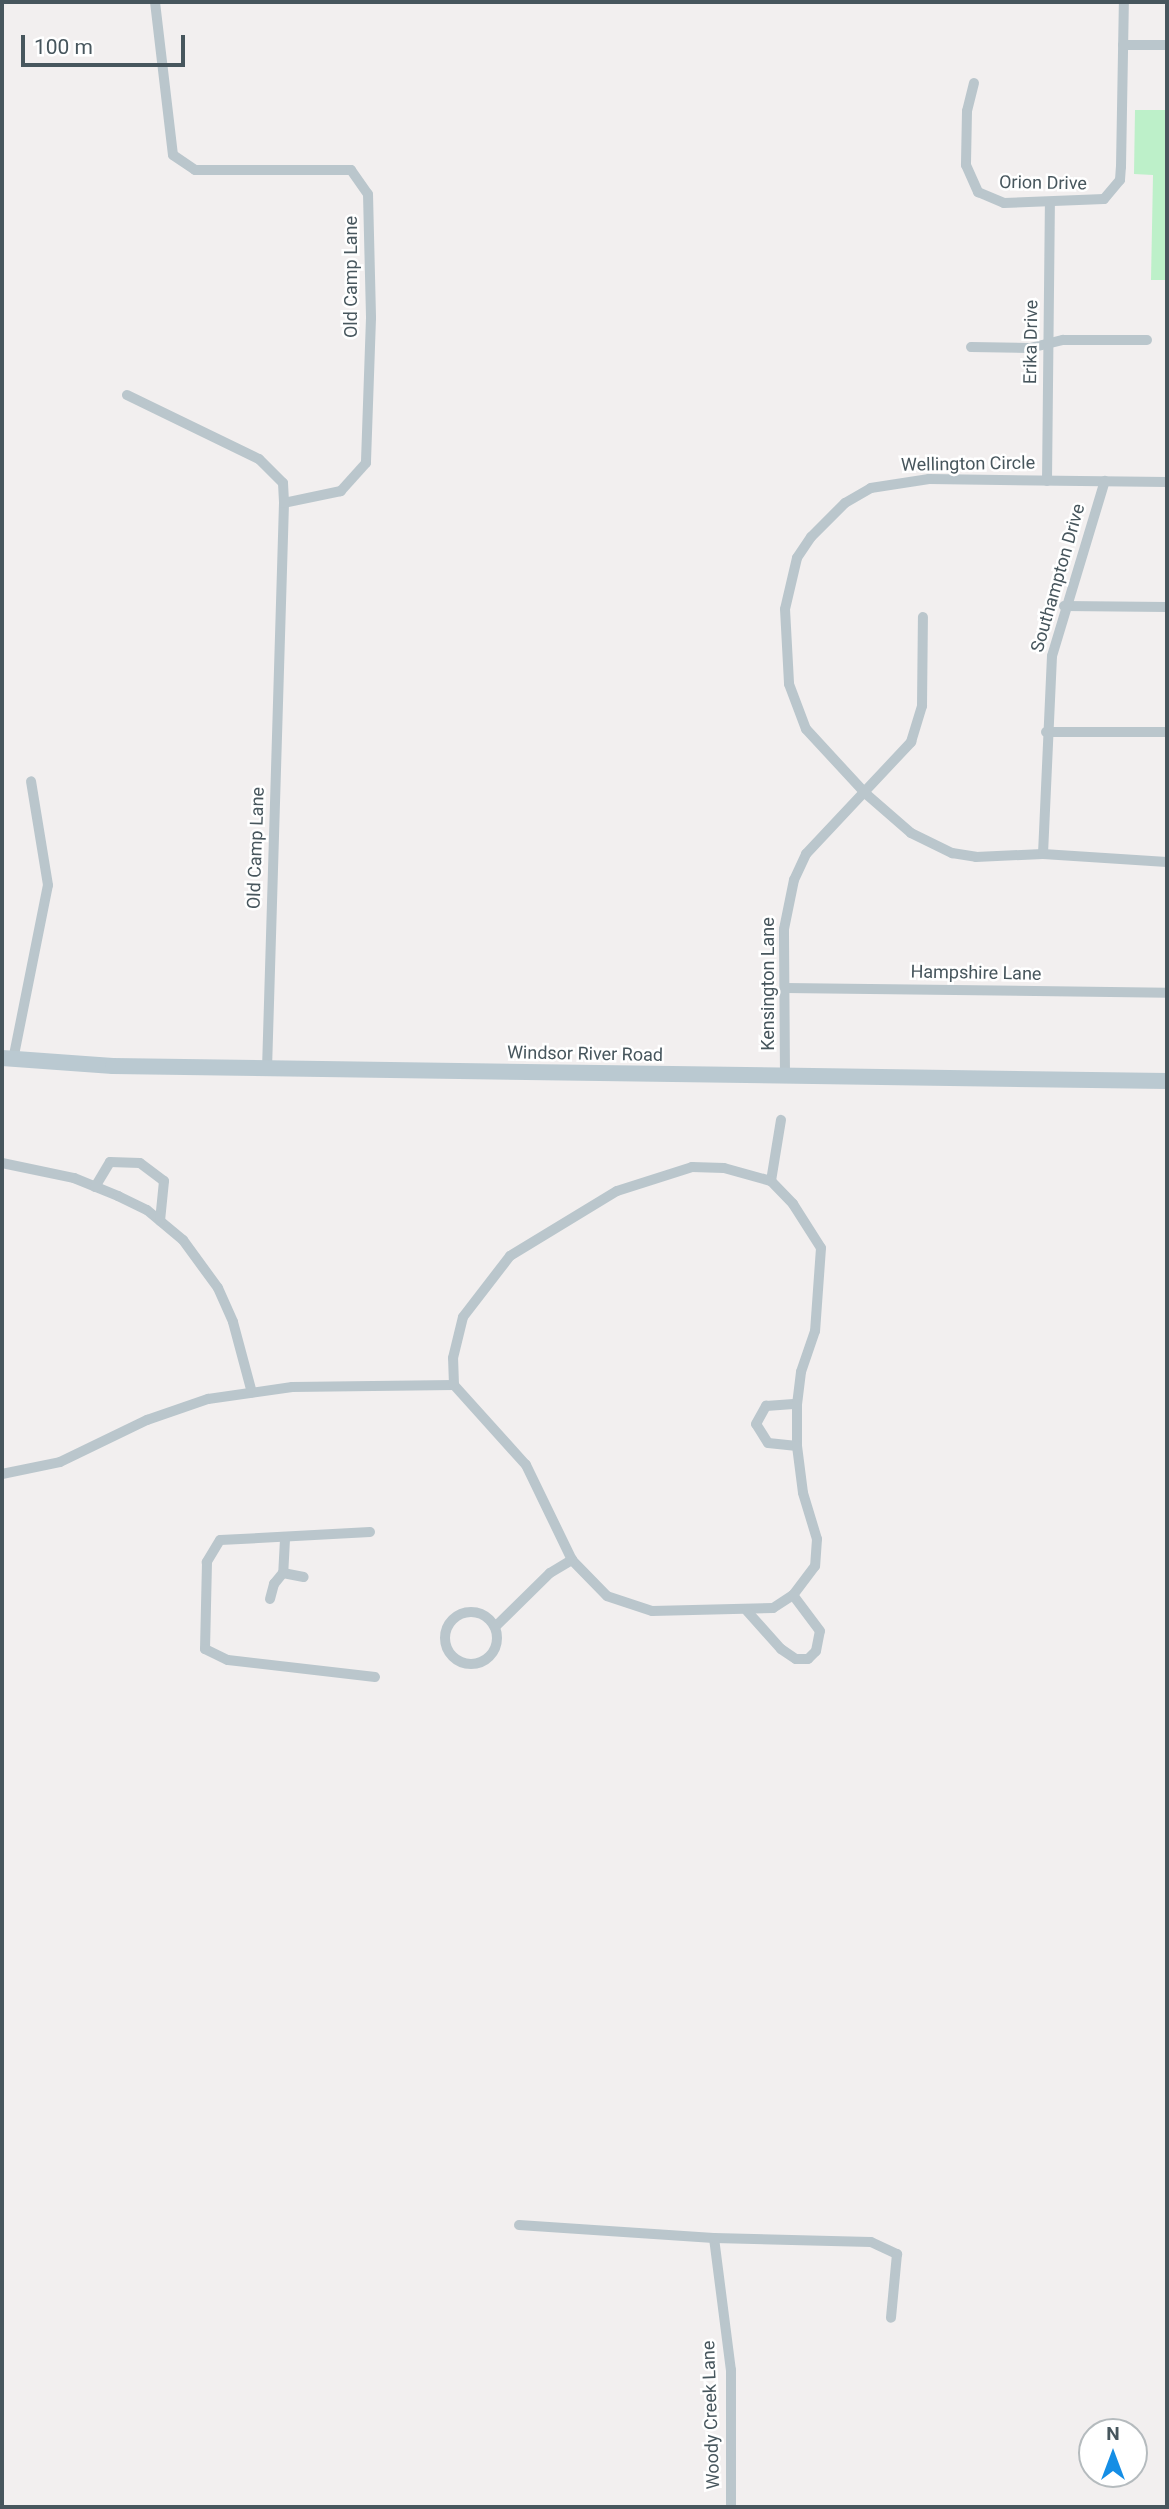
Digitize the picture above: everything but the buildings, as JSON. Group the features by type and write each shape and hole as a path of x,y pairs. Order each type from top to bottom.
{"main road":[{"name":"Windsor River Road","path":"7,1059 267,1069 1167,1081"}],"street":[{"name":"Old Camp Lane","path":"155,2 173,155 195,170 351,170 368,194 371,318 366,463 341,491 284,503"},
{"name":"Orion Drive","path":"974,83 967,111 970,181 989,199 1049,204 1104,199 1120,180 1124,2"},
{"path":"1123,45 1167,45"},
{"name":"Erika Drive","path":"1047,481 1049,204"},
{"path":"971,347 1048,346 1063,340 1147,340"},
{"name":"Old Camp Lane","path":"127,395 259,459 283,483 267,1069"},
{"name":"Wellington Circle","path":"1167,482 919,480 871,488 827,519 797,558 785,609 785,658 795,706 822,750 911,834 952,853 1043,854 1167,862"},
{"name":"Southampton Drive","path":"1043,854 1046,732 1052,656 1064,606 1105,481"},
{"path":"1064,606 1167,607"},
{"name":"Kensington Lane","path":"785,1077 784,929 794,880 806,854 911,742 922,706 923,617"},
{"path":"1046,732 1167,732"},
{"path":"7,1059 48,886 31,781"},
{"name":"Hampshire Lane","path":"785,988 1167,993"},
{"path":"771,1181 781,1120"},
{"path":"95,1187 110,1162 140,1163 164,1181 160,1221"},
{"path":"2,1163 95,1187 160,1221 183,1240 218,1288 233,1322 252,1393"},
{"path":"692,1167 723,1168 771,1181 793,1204 821,1248 815,1331 802,1372 797,1404 797,1446 803,1493 817,1539 815,1566 793,1595 773,1608 747,1611 652,1611 607,1596 572,1560 526,1465 454,1385 453,1358 463,1317 510,1256 617,1191 692,1167"},
{"path":"2,1474 60,1462 147,1420 208,1399 292,1387 454,1385"},
{"path":"797,1404 766,1406 756,1424 768,1443 797,1446"},
{"path":"370,1532 285,1539 219,1540 207,1562 205,1650 228,1660 375,1677"},
{"path":"270,1600 274,1584 283,1573 285,1539"},
{"path":"495,1627 484,1616 461,1614 446,1631 447,1649 469,1664 486,1660 496,1645 495,1627 542,1581 572,1560"},
{"path":"283,1573 304,1577"},
{"path":"747,1611 781,1649 796,1659 808,1659 816,1651 820,1631 793,1595"},
{"path":"519,2225 715,2238 871,2242 897,2254 891,2318"},
{"name":"Woody Creek Lane","path":"715,2238 731,2370 731,2507"}],"green space":[{"path":"1135,110 1167,110 1167,280 1151,280 1153,175 1134,174"}]}
